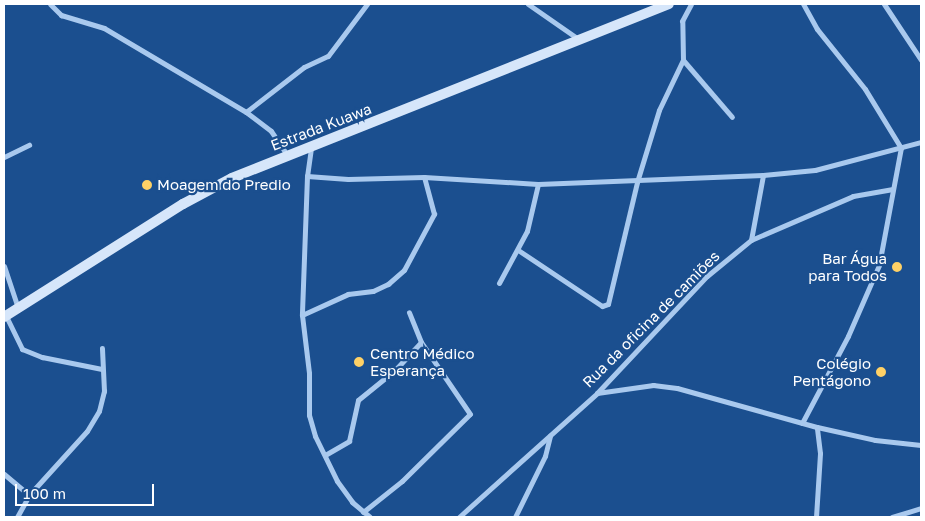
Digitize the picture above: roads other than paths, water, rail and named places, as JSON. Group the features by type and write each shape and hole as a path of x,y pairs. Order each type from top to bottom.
{"street":[{"path":"50,4 61,15 104,28 246,112 271,131 288,156"},
{"path":"246,112 304,67 328,56 366,4"},
{"path":"528,4 577,38"},
{"name":"Estrada Kuawa","path":"5,316 182,204 232,178 311,148 577,38 669,4"},
{"path":"518,250 606,307 637,182 659,110 683,60 682,21 691,4"},
{"path":"802,424 848,336 878,265 891,189 901,148 865,89 818,29 803,4"},
{"path":"884,4 921,60"},
{"path":"683,60 732,117"},
{"path":"307,176 348,180 424,177 538,184 637,182 815,170 921,142"},
{"path":"4,157 29,145"},
{"path":"311,148 307,176 302,314 309,373 310,416 315,436 352,502 370,517"},
{"path":"751,240 762,175"},
{"path":"302,314 348,294 373,291 388,284 404,270 434,214 433,201 424,177"},
{"path":"499,283 527,231 538,184"},
{"name":"Rua da oficina de camiões","path":"459,517 596,393 707,276 751,240 853,196 891,189"},
{"path":"4,266 18,308"},
{"path":"363,512 402,481 470,414 421,342 408,312"},
{"path":"5,316 22,349 42,357 102,369"},
{"path":"325,455 349,441 358,400 396,370 421,342"},
{"path":"17,517 29,495 87,430 99,411 104,391 102,348"},
{"path":"596,393 653,384 677,388 802,424 875,440 921,446"},
{"path":"816,517 820,454 817,427"},
{"path":"515,517 545,456 550,436"},
{"path":"4,474 29,495"},
{"path":"892,517 921,508"}],"place":[{"name":"Moagem do Predio","path":"147,185"},
{"name":"Bar Água para Todos","path":"897,267"},
{"name":"Centro Médico Esperança","path":"359,362"},
{"name":"Colégio Pentágono","path":"881,372"}]}
